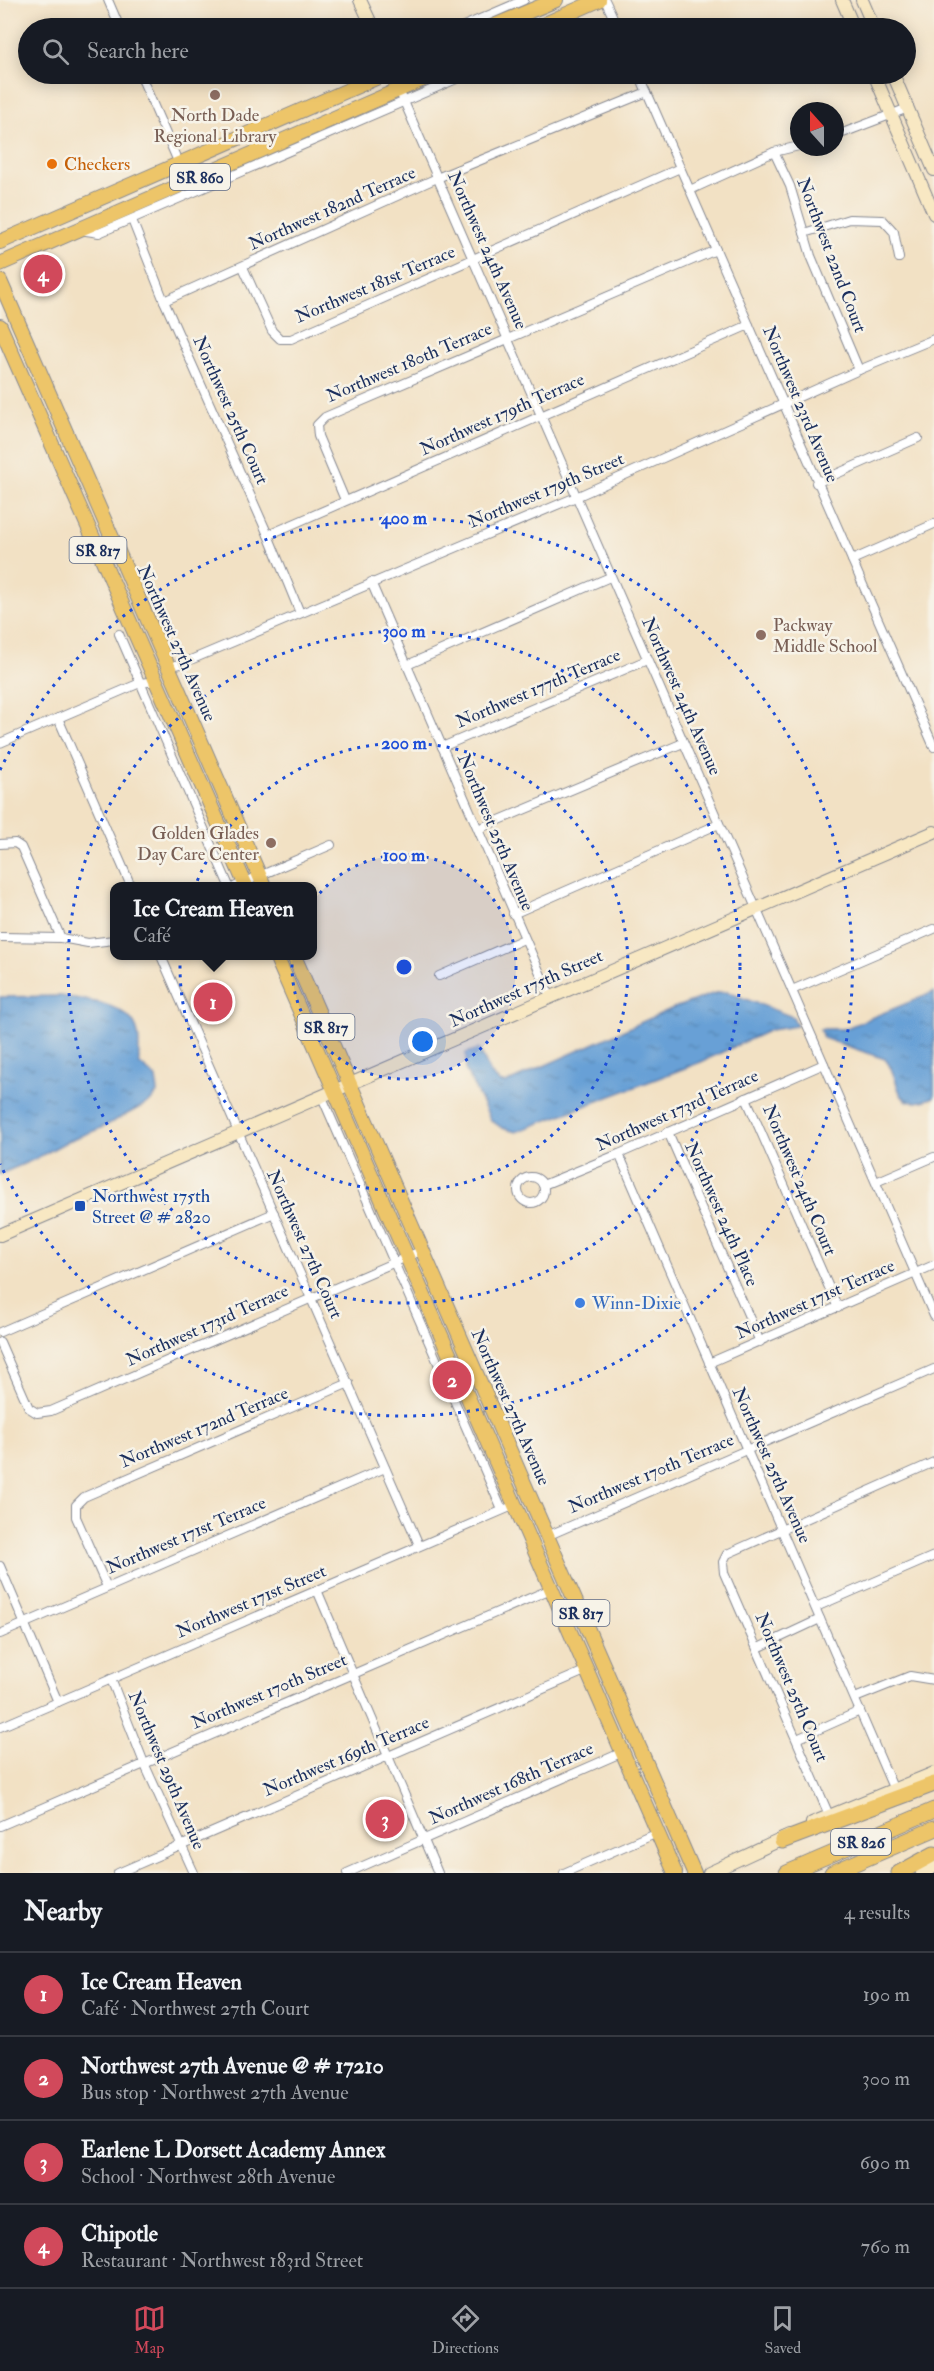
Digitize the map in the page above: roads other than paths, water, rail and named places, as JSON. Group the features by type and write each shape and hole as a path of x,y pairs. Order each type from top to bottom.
{"highway":[{"path":"782,1841 934,1784"},
{"name":"SR 826","path":"788,1873 934,1810"},
{"name":"SR 826","path":"832,1873 934,1830"},
{"path":"899,1873 934,1854"}],"main road":[{"path":"513,18 556,0"},
{"path":"569,18 599,0"},
{"name":"SR 860","path":"0,242 362,84"},
{"path":"371,102 386,84"},
{"path":"401,96 404,84"},
{"name":"SR 860","path":"0,264 371,102 401,96 420,84"},
{"path":"132,220 141,202"},
{"name":"Northwest 27th Avenue","path":"0,281 262,882"},
{"name":"Northwest 27th Avenue","path":"0,326 156,681 241,882"},
{"path":"78,505 94,498"},
{"path":"142,649 158,665 168,666"},
{"path":"156,681 165,681 181,696"},
{"name":"Northwest 27th Avenue","path":"278,960 328,1094 401,1260 469,1399 512,1510 552,1589 675,1873"},
{"name":"Northwest 27th Avenue","path":"296,960 694,1873"},
{"path":"469,1399 485,1392"},
{"path":"512,1510 536,1531 547,1536"},
{"path":"574,1640 592,1659 601,1659"},
{"path":"587,1670 597,1674 614,1691"}],"street":[{"path":"108,0 116,18"},
{"path":"360,0 368,18"},
{"path":"482,18 524,0"},
{"path":"605,0 613,18"},
{"path":"842,0 850,18"},
{"path":"862,0 870,18"},
{"path":"144,84 179,164"},
{"path":"80,230 99,233 132,220 401,96 438,84"},
{"name":"Northwest 23rd Avenue","path":"643,84 816,483 934,747"},
{"path":"878,84 934,214"},
{"path":"897,84 934,170"},
{"name":"Northwest 182nd Terrace","path":"164,301 437,178 647,92"},
{"name":"Northwest 24th Avenue","path":"401,96 934,1316"},
{"path":"844,133 908,108"},
{"path":"690,190 774,152 790,148"},
{"name":"Northwest 22nd Court","path":"774,152 790,186 811,256 859,370"},
{"name":"Northwest 181st Terrace","path":"243,267 272,331 280,339 291,339 680,168"},
{"path":"804,233 849,219 884,220 894,232 899,258"},
{"name":"Northwest 25th Court","path":"132,220 164,301 268,535 300,613"},
{"name":"Northwest 180th Terrace","path":"345,500 318,436 317,425 326,417 716,250"},
{"name":"Northwest 179th Terrace","path":"268,535 749,325"},
{"name":"Northwest 179th Street","path":"168,666 181,664 370,582 576,497 859,370 934,339"},
{"path":"816,483 918,438"},
{"path":"852,560 934,524"},
{"path":"407,665 610,577"},
{"name":"Northwest 25th Avenue","path":"370,582 550,996"},
{"path":"119,634 227,882"},
{"name":"Northwest 177th Terrace","path":"442,747 647,660"},
{"path":"0,743 140,683 156,681"},
{"path":"58,718 130,882"},
{"path":"478,829 683,742"},
{"path":"513,914 719,824"},
{"name":"Northwest 175th Street","path":"0,1235 934,832"},
{"path":"0,844 15,843 21,847 61,938"},
{"path":"262,882 331,846"},
{"path":"792,990 934,929"},
{"path":"0,937 61,938 88,943 110,940"},
{"path":"439,976 524,939"},
{"name":"Northwest 27th Court","path":"163,960 419,1545"},
{"name":"Northwest 173rd Terrace","path":"543,1185 824,1064"},
{"name":"Northwest 24th Court","path":"746,1098 838,1308"},
{"name":"Northwest 24th Place","path":"668,1132 760,1342"},
{"name":"Northwest 25th Avenue","path":"619,1154 894,1790"},
{"path":"876,1182 934,1157"},
{"path":"0,1332 274,1213"},
{"name":"Northwest 173rd Terrace","path":"0,1342 29,1408 37,1413 51,1411 423,1250"},
{"path":"401,1260 512,1510"},
{"name":"Northwest 171st Terrace","path":"709,1363 934,1265"},
{"name":"Northwest 170th Terrace","path":"547,1536 934,1370"},
{"name":"Northwest 172nd Terrace","path":"107,1587 76,1517 76,1505 84,1497 349,1383"},
{"path":"782,1528 934,1462"},
{"name":"Northwest 171st Terrace","path":"0,1634 385,1468"},
{"name":"Northwest 171st Street","path":"0,1728 419,1545 512,1510"},
{"name":"Northwest 25th Court","path":"782,1528 727,1554 723,1562 724,1573 829,1815"},
{"path":"816,1607 934,1556"},
{"path":"0,1566 58,1702"},
{"name":"Northwest 170th Street","path":"0,1826 552,1589"},
{"path":"317,1590 438,1873"},
{"path":"758,1648 820,1619"},
{"name":"Northwest 169th Terrace","path":"118,1873 587,1670"},
{"path":"855,1698 910,1676 934,1680"},
{"name":"Northwest 29th Avenue","path":"111,1679 144,1763 194,1873"},
{"path":"797,1739 860,1711"},
{"name":"Northwest 168th Terrace","path":"347,1873 623,1752"},
{"path":"709,1873 782,1841 829,1815 934,1773"},
{"path":"564,1873 657,1832"},
{"path":"922,1873 934,1867"}],"water":[{"path":"727,992 793,1017 797,1026 770,1030 701,1062 516,1132 502,1128 491,1120 466,1071 466,1053 479,1049 491,1074 501,1083 506,1083 671,1009 715,993"},
{"path":"934,992 934,1097 910,1102 904,1099 885,1059 823,1038 820,1029 844,1029"},
{"path":"61,996 107,1005 127,1016 134,1024 138,1034 139,1063 156,1078 158,1092 150,1102 101,1128 68,1141 0,1174 0,997"}],"place":[{"name":"North Dade Regional Library","path":"215,95"},
{"name":"Checkers","path":"52,164"},
{"name":"Chipotle","path":"43,274"},
{"name":"Packway Middle School","path":"761,635"},
{"name":"Golden Glades Day Care Center","path":"271,843"},
{"name":"Ice Cream Heaven","path":"213,1002"},
{"name":"Northwest 175th Street @ # 2820","path":"80,1206"},
{"name":"Winn-Dixie","path":"580,1303"},
{"name":"Northwest 27th Avenue @ # 17210","path":"452,1380"},
{"name":"Earlene L Dorsett Academy Annex","path":"385,1819"}]}
